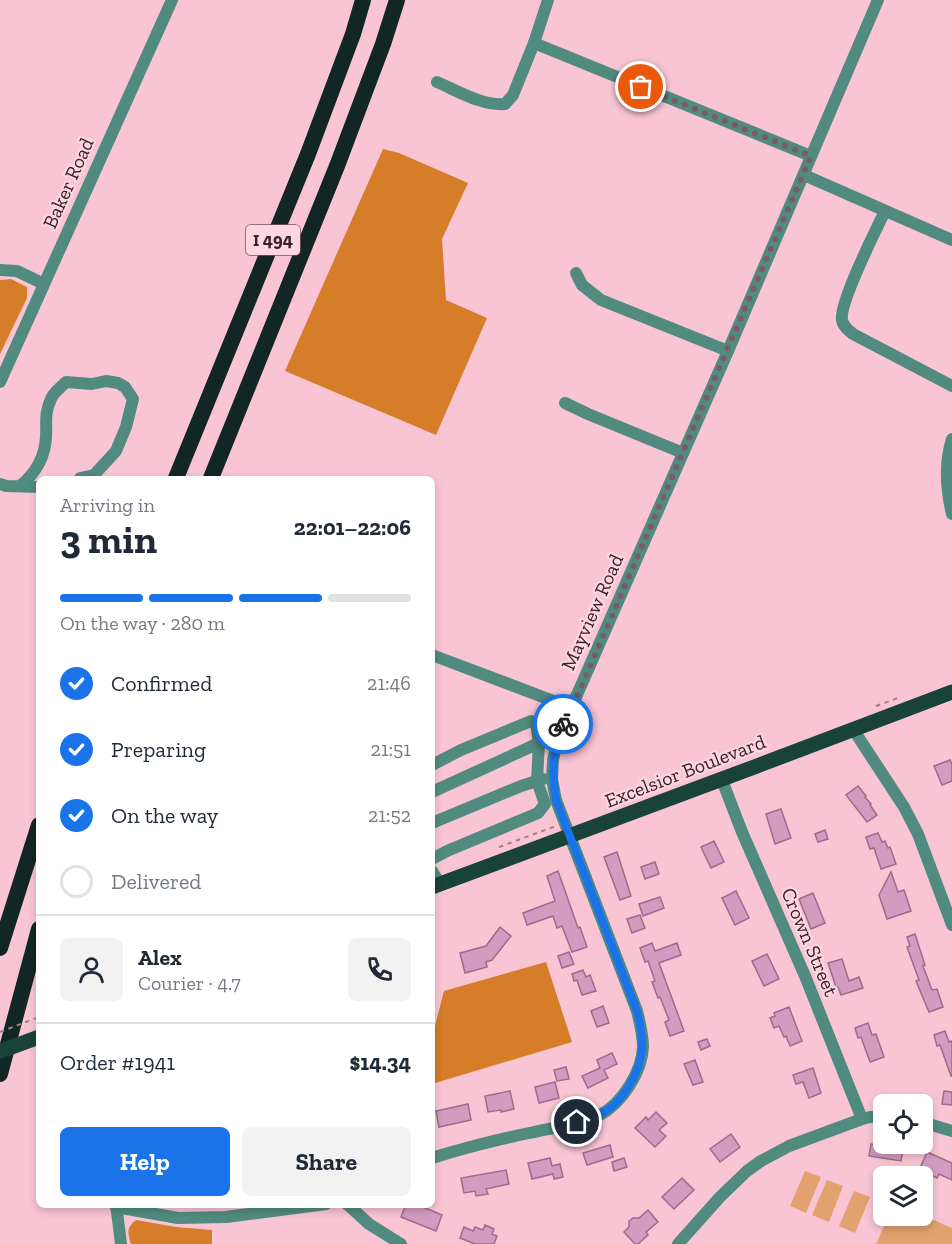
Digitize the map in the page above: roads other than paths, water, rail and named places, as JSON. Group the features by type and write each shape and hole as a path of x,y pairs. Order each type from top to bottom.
{"highway":[{"name":"I 494","path":"177,476 308,154 353,34 363,0"},
{"name":"I 494","path":"212,476 337,166 397,0"},
{"path":"0,948 36,834"},
{"path":"0,1074 36,940"}],"main road":[{"name":"Excelsior Boulevard","path":"435,881 570,836 952,692"},
{"path":"0,1051 36,1038"}],"street":[{"name":"Baker Road","path":"0,382 172,0"},
{"path":"437,82 484,102 495,105 505,104 513,95 548,0"},
{"name":"Mayview Road","path":"435,1157 469,1146 599,1115 619,1099 640,1061 643,1047 637,1011 556,800 553,776 558,738 728,351 878,0"},
{"path":"534,43 811,156"},
{"path":"804,175 952,240"},
{"path":"885,211 843,303 842,321 853,334 952,386"},
{"path":"0,270 17,271 44,284"},
{"path":"576,273 582,285 601,300 728,351"},
{"path":"20,486 30,478 43,459 46,438 45,417 51,397 66,382 118,383 125,387 134,399 126,427 116,451 94,475 89,476"},
{"path":"566,403 683,453"},
{"path":"952,439 946,468 947,490 952,514"},
{"path":"0,484 36,487"},
{"path":"435,656 572,708"},
{"path":"435,763 531,721 536,723 539,743 537,781 545,804 538,813 435,857"},
{"path":"853,729 904,807 952,925"},
{"path":"435,791 539,743 558,738"},
{"path":"435,822 553,776"},
{"name":"Crown Street","path":"722,780 742,832 805,976 862,1119"},
{"path":"678,1244 720,1197 761,1161 789,1146 873,1117"},
{"path":"933,1125 952,1131"},
{"path":"116,1208 121,1244"},
{"path":"126,1208 178,1218 226,1217 295,1208"},
{"path":"351,1208 369,1224 401,1244"}]}
